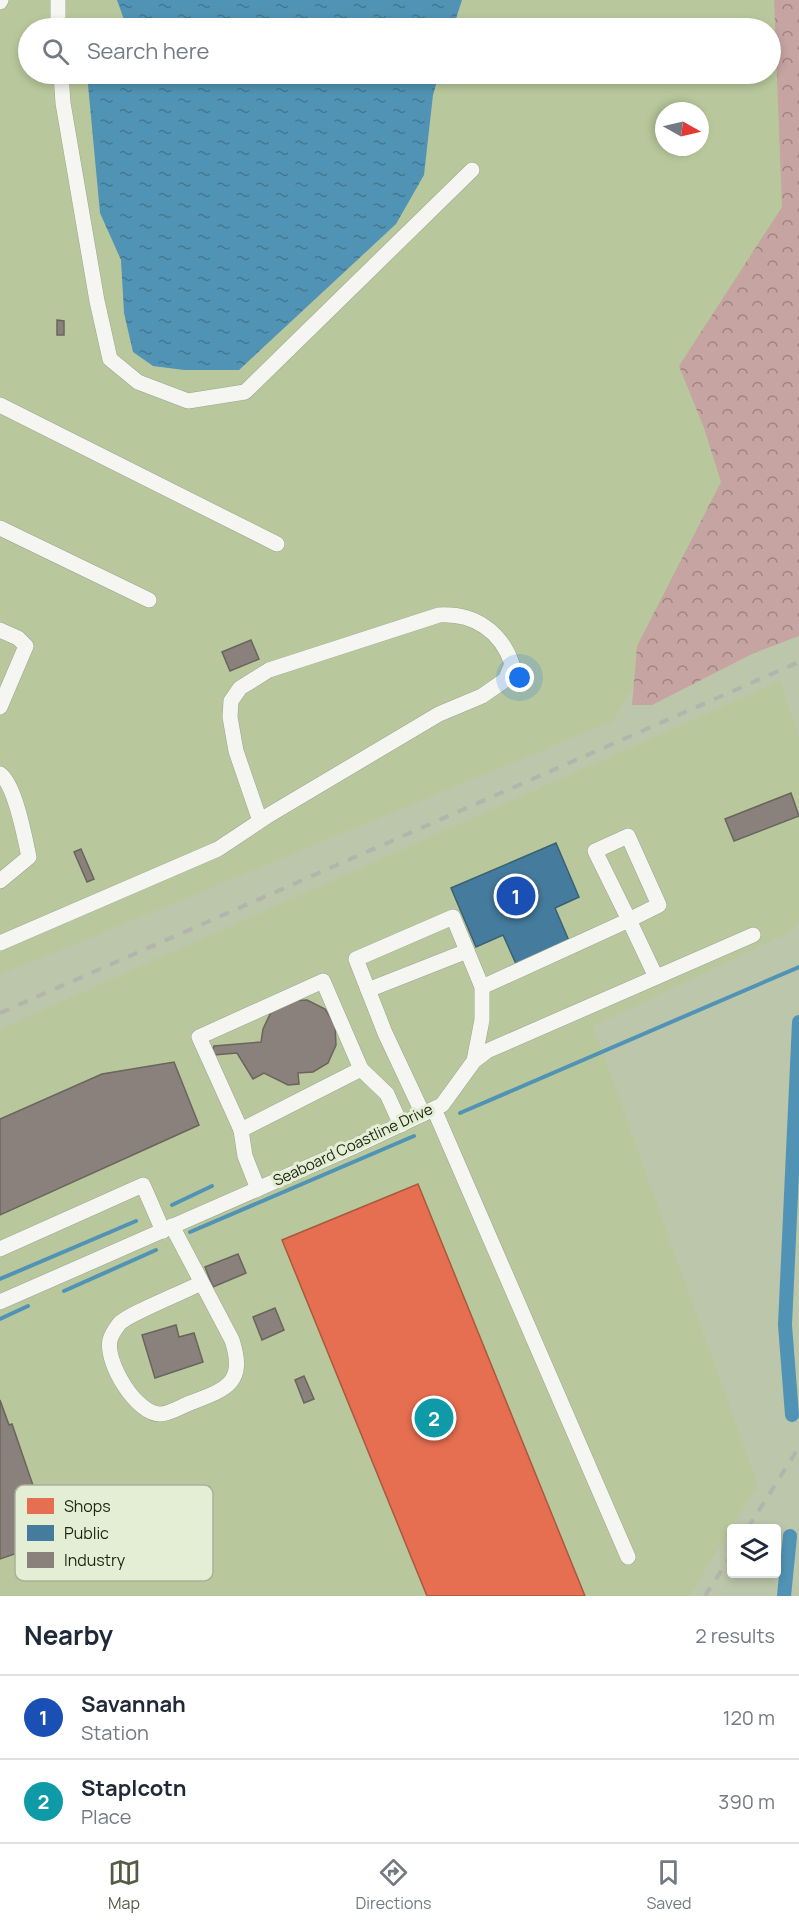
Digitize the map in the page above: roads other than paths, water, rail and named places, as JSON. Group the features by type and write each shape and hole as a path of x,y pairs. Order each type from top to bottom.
{"street":[{"path":"58,0 58,18"},
{"path":"62,84 91,266 110,359 138,382 189,401 245,392 472,170"},
{"path":"0,405 277,544"},
{"path":"0,528 149,600"},
{"path":"0,943 218,849 260,821 439,714 482,696 505,680 512,664 507,647 481,621 453,614 439,615 269,670 240,688 231,701 230,717 236,751 260,821"},
{"path":"0,630 18,638 26,646 0,707"},
{"path":"0,774 5,778 18,810 29,857 0,881"},
{"path":"482,987 629,920 659,905 628,836 595,850 629,920 656,977"},
{"path":"474,1061 482,1020 482,987 453,917 356,959 368,990 429,1111 628,1557"},
{"name":"Seaboard Coastline Drive","path":"0,1302 258,1189 442,1105 474,1061 487,1051 753,935"},
{"path":"368,990 467,951"},
{"path":"258,1189 245,1156 240,1130 199,1037 323,981 361,1069 387,1094 400,1125"},
{"path":"240,1130 361,1069"},
{"path":"0,1249 143,1185 201,1284 231,1340 238,1360 235,1377 223,1390 161,1414 148,1411 131,1396 111,1361 110,1340 120,1322 201,1284"}],"water":[{"path":"117,0 462,0 456,18 123,18"},
{"path":"88,84 436,84 424,175 396,224 239,370 184,370 153,366 133,352 124,313 121,260 100,213"}],"waterway":[{"path":"460,1113 799,967"},
{"path":"792,1415 785,1325 799,1022"},
{"path":"190,1232 414,1136"},
{"path":"172,1205 212,1186"},
{"path":"0,1279 136,1221"},
{"path":"64,1291 156,1250"},
{"path":"0,1319 28,1306"},
{"path":"784,1596 790,1536"}],"railway":[{"path":"0,1013 799,662"},
{"path":"751,1524 799,1447"},
{"path":"705,1596 727,1562"}],"place":[{"name":"Savannah","path":"516,896"},
{"name":"Staplcotn","path":"434,1418"}]}
